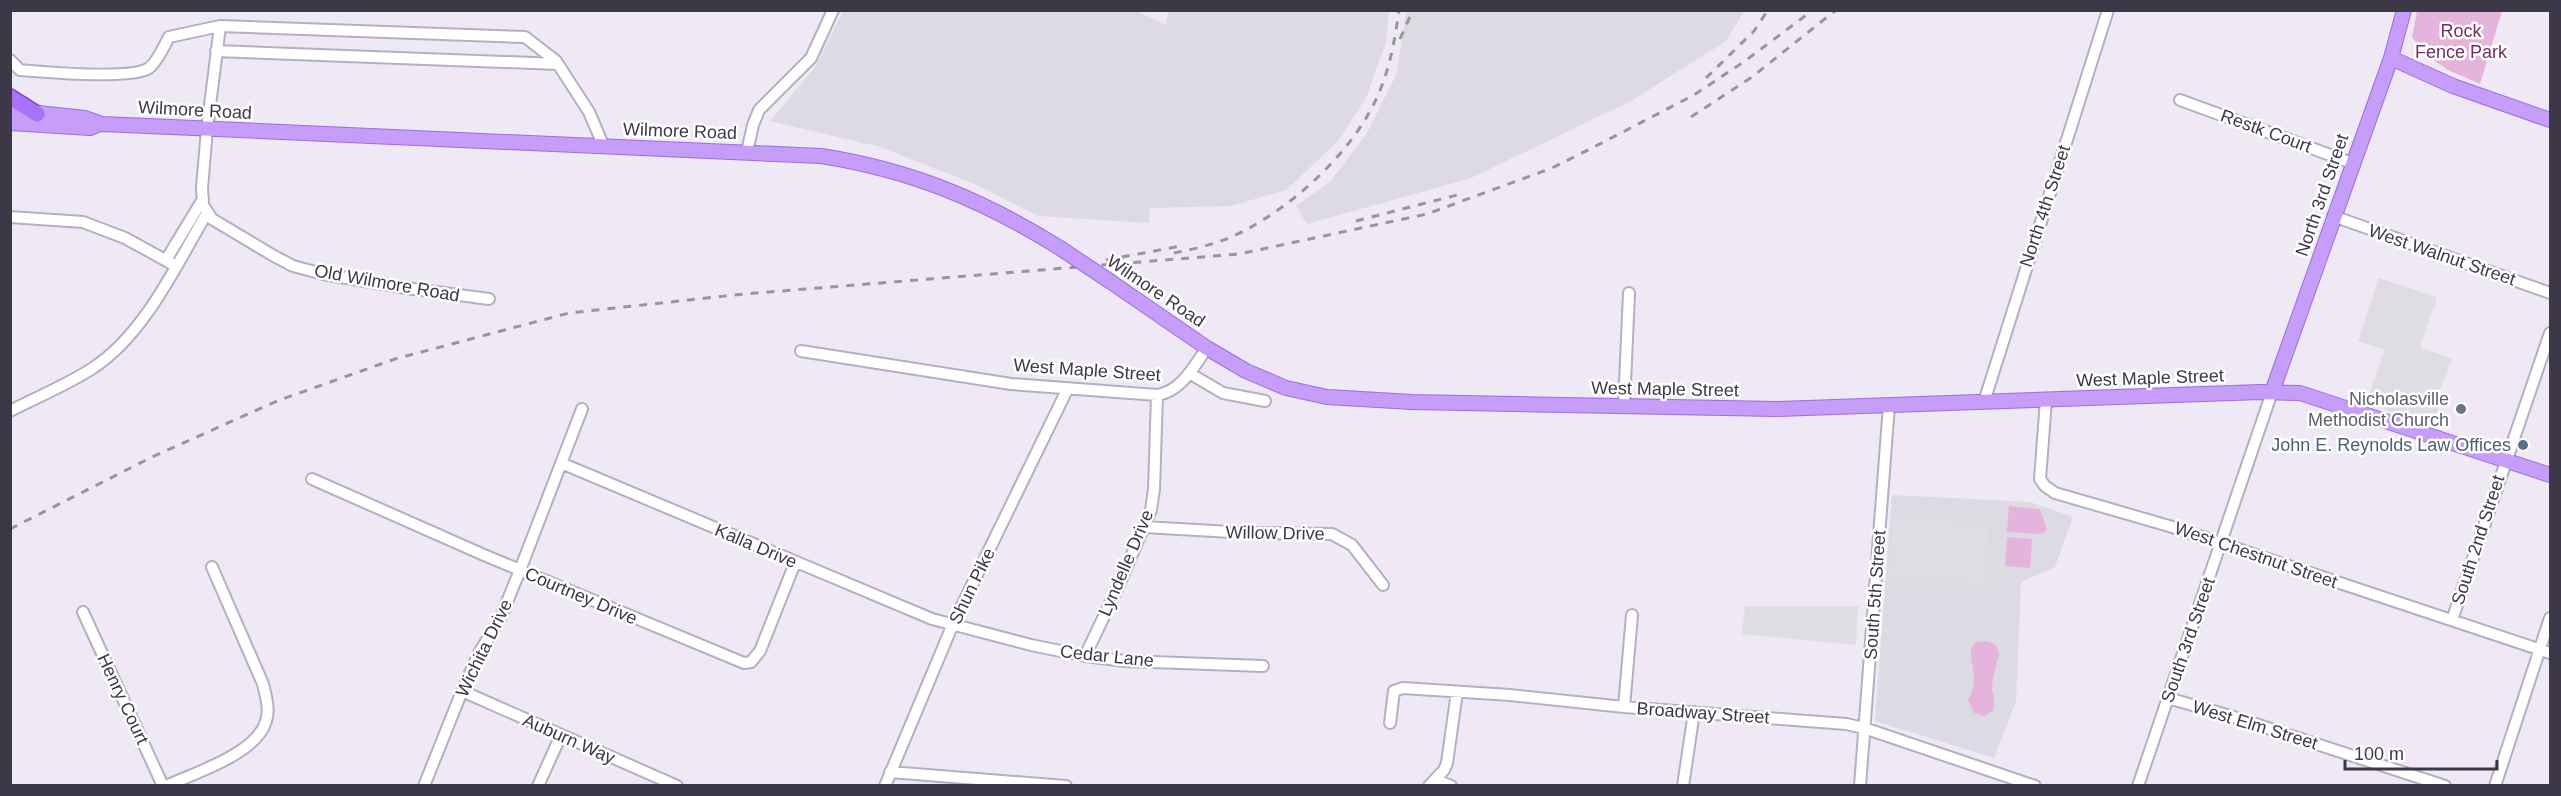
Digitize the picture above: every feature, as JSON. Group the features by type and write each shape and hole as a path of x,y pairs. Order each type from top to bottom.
{"highway":[{"path":"10,97 37,114"}],"main road":[{"name":"North 3rd Street","path":"2272,392 2391,58 2404,10"},
{"path":"2391,58 2453,87 2550,120"},
{"name":"Wilmore Road","path":"10,110 85,118 102,124 821,156 900,172 989,206 1060,248 1207,348"},
{"name":"Wilmore Road","path":"10,123 90,128 102,124"},
{"name":"West Maple Street","path":"1207,348 1265,380 1286,388 1327,397 1413,402 1776,409 2272,392 2300,393 2550,475"}],"street":[{"path":"747,152 759,110 811,58 833,10"},
{"name":"North 4th Street","path":"1984,402 2108,10"},
{"path":"171,263 207,213 203,199 207,129 220,26"},
{"path":"10,60 20,70 135,73 149,68 169,37 220,26 525,37 558,64 589,112 604,147"},
{"path":"216,51 558,64"},
{"name":"Restk Court","path":"2180,100 2352,163"},
{"path":"10,411 92,369 116,350 137,327 203,199"},
{"name":"Old Wilmore Road","path":"207,213 219,225 293,266 323,274 394,286 489,299"},
{"name":"West Walnut Street","path":"2333,216 2550,293"},
{"path":"10,218 83,222 125,238 171,263"},
{"path":"1624,406 1629,293"},
{"name":"South 2nd Street","path":"2452,620 2550,333"},
{"name":"West Maple Street","path":"801,351 1011,384 1157,395 1172,391 1189,373 1207,348"},
{"path":"1189,373 1223,393 1265,400"},
{"name":"Shun Pike","path":"885,786 953,624 1067,390"},
{"name":"South 3rd Street","path":"2138,786 2272,392"},
{"name":"Lyndelle Drive","path":"1085,656 1150,510 1154,489 1157,395"},
{"name":"West Chestnut Street","path":"2046,400 2040,479 2045,486 2062,495 2220,543 2545,651"},
{"name":"South 5th Street","path":"1860,786 1889,405"},
{"name":"Wichita Drive","path":"424,786 462,690 479,653 500,619 582,410"},
{"name":"Kalla Drive","path":"561,463 795,563 932,619 953,624"},
{"name":"Courtney Drive","path":"312,479 520,570 744,663 751,662 760,651 795,563"},
{"name":"Willow Drive","path":"1144,527 1249,533 1332,534 1352,545 1383,585"},
{"path":"164,786 246,748 259,737 267,720 268,703 263,684 212,567"},
{"name":"Henry Court","path":"83,612 164,786"},
{"path":"1624,707 1632,615"},
{"path":"2495,786 2545,651 2550,618"},
{"name":"Cedar Lane","path":"953,624 1031,645 1085,656 1263,666"},
{"name":"Broadway Street","path":"1390,723 1394,691 1403,688 1820,722 1864,728 2035,786"},
{"name":"Auburn Way","path":"462,690 677,786"},
{"path":"1451,786 1432,783 1447,763 1457,692"},
{"name":"West Elm Street","path":"2168,698 2445,786"},
{"path":"1683,786 1694,712"},
{"path":"538,786 561,735"},
{"path":"890,772 1066,786"}],"shaded area":[{"path":"1406,10 1744,11 1726,41 1631,101 1471,178 1307,224 1296,206 1330,182 1367,133 1397,73"},
{"path":"843,11 1136,11 1166,25 1168,11 1389,11 1386,42 1366,98 1337,142 1286,190 1231,206 1150,208 1149,223 1038,216 977,185 880,147 770,121 815,67"},
{"path":"2379,278 2437,297 2420,347 2452,359 2437,397 2441,398 2433,426 2366,403 2385,350 2358,341"},
{"path":"1892,495 2030,502 2073,517 2055,567 2021,582 2016,701 1994,758 1875,721"},
{"path":"1893,517 1989,524 1985,584 1889,577"},
{"path":"1745,606 1858,606 1856,645 1742,634"}],"green space":[{"name":"Rock Fence Park","path":"2417,11 2502,11 2480,84 2448,70 2426,55 2412,37"},
{"path":"2009,506 2040,509 2047,530 2041,534 2007,532"},
{"path":"2007,537 2032,539 2030,568 2005,566"},
{"path":"1985,641 1995,644 1999,653 1992,687 1994,707 1993,711 1984,716 1974,713 1968,700 1974,679 1971,648 1976,642"}],"railway":[{"path":"1174,253 1217,242 1253,226 1296,196 1336,159 1367,117 1378,95 1392,53 1399,10"},
{"path":"1400,39 1413,10"},
{"path":"1706,78 1754,31 1768,10"},
{"path":"10,529 152,457 277,401 395,359 569,313 744,294 1239,254 1427,214 1552,168 1694,95 1745,61 1813,10"},
{"path":"1691,117 1752,77 1836,10"},
{"path":"1356,221 1461,194"},
{"path":"1106,260 1181,246"}],"place":[{"name":"Nicholasville Methodist Church","path":"2461,409"},
{"name":"John E. Reynolds Law Offices","path":"2523,445"}]}
